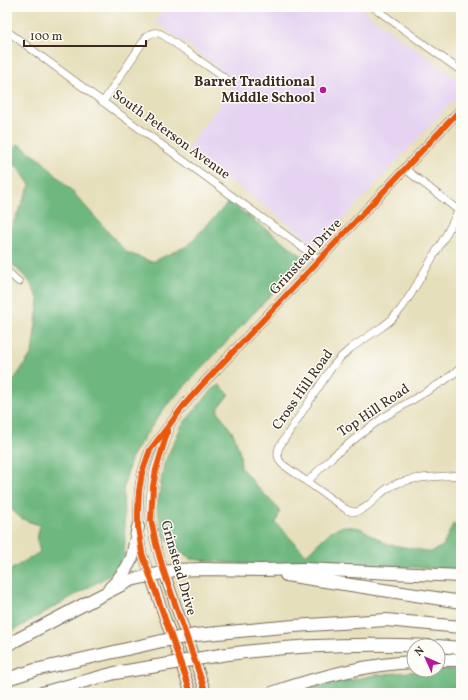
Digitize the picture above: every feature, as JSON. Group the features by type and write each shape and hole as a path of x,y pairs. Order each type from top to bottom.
{"highway":[{"path":"105,593 116,582 132,558 138,527"},
{"path":"7,646 131,580 164,572 185,569 304,569 461,576"},
{"path":"261,570 461,602"},
{"path":"7,679 35,670 162,640 196,635 294,626 386,620 461,627"},
{"path":"42,693 115,674 234,652 293,647 345,645 406,646"},
{"path":"446,647 461,648"},
{"path":"446,660 461,660"},
{"path":"272,693 339,673 372,666 406,663"}],"main road":[{"name":"Grinstead Drive","path":"164,572 206,693"},
{"name":"Grinstead Drive","path":"150,575 191,693"}],"street":[{"path":"373,7 461,71"},
{"name":"South Peterson Avenue","path":"7,31 320,260"},
{"path":"103,102 147,36 152,33 159,32 232,84"},
{"name":"Grinstead Drive","path":"150,575 142,553 138,527 139,491 142,473 150,450 185,404 201,386 461,109"},
{"name":"Cross Hill Road","path":"405,169 460,208 446,235 401,309 391,320 351,348 341,357 327,374 279,447 277,453 282,464 347,510 353,512 365,507 385,490 396,484 418,479 461,475"},
{"path":"7,271 19,282"},
{"name":"Top Hill Road","path":"307,482 332,457 366,430 384,417 444,381 461,368"},
{"name":"Grinstead Drive","path":"164,572 151,520 151,507 156,470 170,424"}],"shaded area":[{"path":"165,7 358,7 461,82 461,92 318,246 187,149 236,81 155,21"}],"green space":[{"path":"18,144 41,160 70,189 126,252 152,262 187,246 229,202 302,256 304,260 165,407 132,455 123,490 125,540 124,558 110,575 7,634 7,572 40,552 37,539 40,525 21,518 7,503 7,386 9,387 32,353 39,300 30,282 7,259 7,237 30,185 18,167 7,160 7,155"},
{"path":"220,385 229,394 217,410 234,435 240,454 241,468 280,510 276,523 306,555 331,531 344,526 360,528 387,544 431,552 443,546 453,524 461,523 461,569 403,567 312,567 229,563 191,559 173,546 163,534 157,508 164,464 182,425 212,390"},
{"path":"461,669 461,693 298,693 320,686 375,675 406,672 406,678 446,678 446,670"}],"cycle path":[{"path":"191,693 142,553 138,527 139,491 142,473 150,450 185,404 201,386 461,109"},
{"path":"168,430 156,470 153,486 151,520 164,572 206,693"}],"place":[{"name":"Barret Traditional Middle School","path":"323,90"}]}
